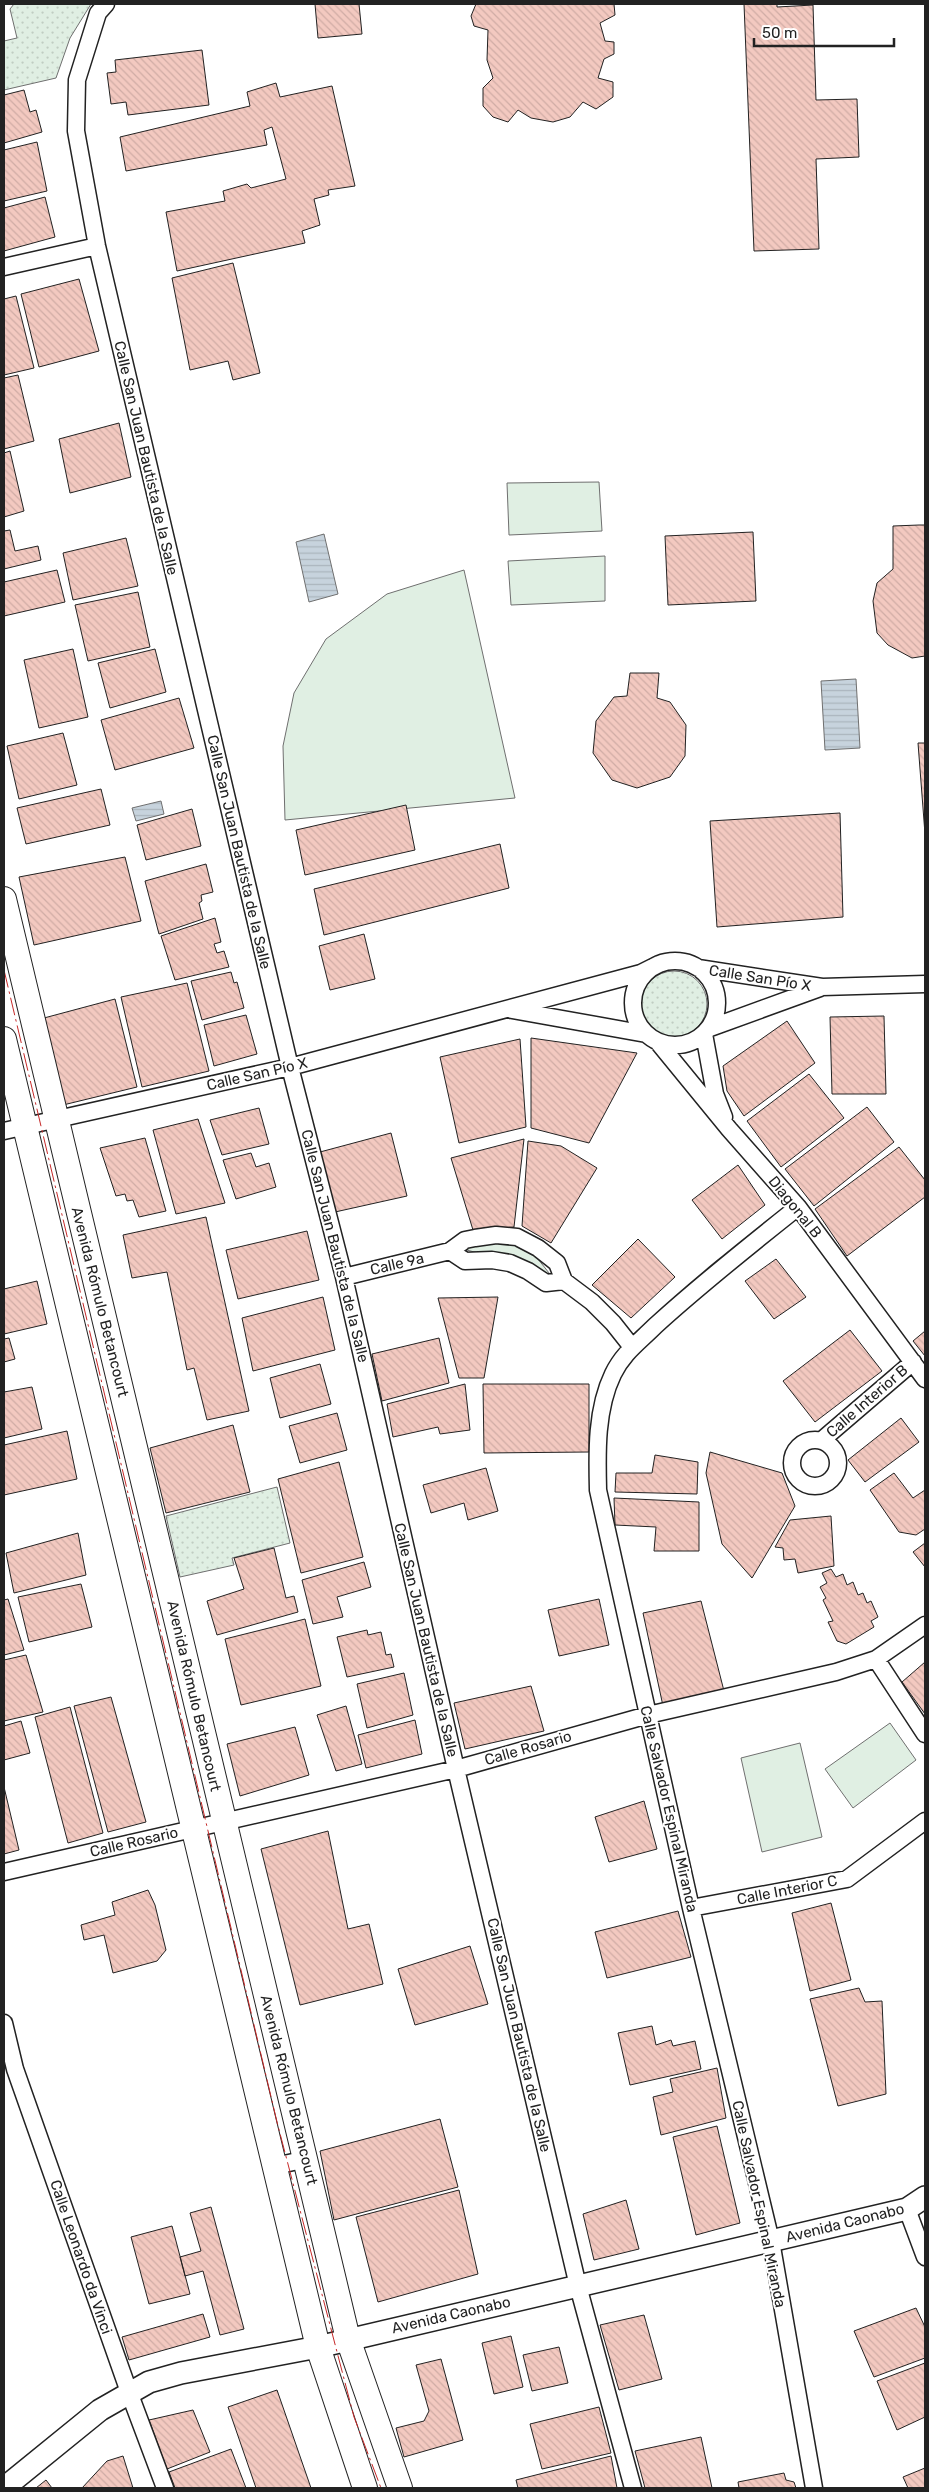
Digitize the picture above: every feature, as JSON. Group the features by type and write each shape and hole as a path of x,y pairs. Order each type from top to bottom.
{"main road":[{"name":"Avenida Rómulo Betancourt","path":"4,899 348,2339 400,2488"},
{"name":"Avenida Rómulo Betancourt","path":"4,1039 14,1128 195,1828 318,2347 365,2488"}],"street":[{"name":"Calle San Juan Bautista de la Salle","path":"106,4 98,13 77,80 76,131 97,246 290,1067 344,1277 456,1769 578,2286 633,2488"},
{"path":"4,267 97,246"},
{"path":"672,961 686,962 698,968 708,978 715,990 715,1017 707,1031 684,1044 670,1045 651,1038 637,1023 633,1009 633,995 638,982 647,971 659,964 672,961"},
{"name":"Calle San Pío X","path":"14,1128 290,1067 642,973 659,964"},
{"name":"Calle San Pío X","path":"698,968 822,987 925,984"},
{"name":"Calle San Pío X","path":"707,1031 822,987"},
{"name":"Calle San Pío X","path":"508,1009 651,1038"},
{"path":"707,1031 716,1094 728,1129"},
{"name":"Diagonal B","path":"651,1038 728,1129 798,1207 925,1379"},
{"name":"Calle Salvador Espinal Miranda","path":"798,1207 683,1300 632,1347 612,1376 602,1413 596,1447 598,1481 648,1715 691,1908 771,2241 814,2488"},
{"name":"Calle 9a","path":"344,1277 450,1251 465,1240 496,1236 517,1237 538,1248 557,1264 564,1282 592,1302 613,1323 632,1347"},
{"name":"Calle 9a","path":"450,1251 466,1261 492,1260 510,1263 528,1271 546,1283 564,1282"},
{"name":"Calle Interior B","path":"822,1440 913,1362"},
{"name":"Calle Rosario","path":"4,1872 456,1769 648,1715 836,1672 876,1660 925,1625"},
{"path":"876,1660 925,1734"},
{"name":"Calle Interior C","path":"691,1908 847,1879 925,1821"},
{"name":"Calle Leonardo da Vinci","path":"4,2023 15,2069 129,2392 165,2488"},
{"path":"275,2166 306,2159"},
{"name":"Avenida Caonabo","path":"4,2488 100,2410 149,2382 181,2373 318,2347 907,2209 925,2196"},
{"path":"907,2209 925,2257"}],"green space":[{"path":"14,4 91,4 70,38 56,78 4,90 4,41 17,38 10,9"},
{"path":"599,482 602,531 509,535 507,483"},
{"path":"605,556 605,601 511,605 508,561"},
{"path":"464,570 515,798 285,820 283,746 294,693 326,639 387,594"},
{"path":"674,971 686,974 697,981 704,992 707,1004 704,1016 697,1027 686,1034 674,1037 662,1034 651,1027 644,1016 641,1004 644,992 651,981 662,974"},
{"path":"511,1239 534,1254 553,1278 512,1262 463,1249 489,1240"},
{"path":"277,1487 290,1543 232,1558 234,1565 180,1577 166,1516"},
{"path":"890,1723 916,1760 853,1808 825,1769"},
{"path":"800,1743 822,1837 762,1852 741,1758"}],"shaded area":[{"path":"324,534 338,594 309,602 296,542"},
{"path":"856,679 860,748 825,750 821,681"},
{"path":"161,801 164,814 136,821 132,808"}],"building":[{"path":"315,4 359,4 362,34 318,38"},
{"path":"476,4 614,4 615,15 600,23 605,41 614,42 614,54 604,59 598,78 613,82 613,97 596,109 583,102 570,117 553,122 531,118 518,110 508,122 493,117 483,106 483,88 493,78 487,60 488,30 474,26 471,16"},
{"path":"744,4 777,4 777,7 813,5 816,100 857,99 859,157 816,159 819,249 754,251"},
{"path":"202,50 209,105 128,115 126,102 111,104 107,73 116,72 115,60"},
{"path":"276,83 280,97 332,86 355,186 328,190 329,195 314,199 320,225 302,231 305,243 177,271 166,212 225,201 223,191 247,184 251,188 286,179 272,127 264,130 267,145 126,171 120,137 250,106 247,92"},
{"path":"24,90 30,112 36,110 42,132 4,143 4,95"},
{"path":"37,142 47,191 4,201 4,150"},
{"path":"45,197 55,237 4,251 4,208"},
{"path":"233,263 260,373 233,380 228,361 190,370 172,278"},
{"path":"79,279 99,351 39,367 21,294"},
{"path":"16,296 34,368 4,375 4,299"},
{"path":"18,375 34,441 4,449 4,378"},
{"path":"119,423 131,477 70,493 59,439"},
{"path":"10,451 24,511 4,517 4,453"},
{"path":"925,525 925,656 912,658 888,645 877,633 873,601 877,583 893,569 893,526"},
{"path":"10,530 15,551 38,546 41,560 4,569 4,531"},
{"path":"753,532 756,601 668,605 665,536"},
{"path":"126,538 138,586 73,600 63,553"},
{"path":"57,570 65,602 4,616 4,582"},
{"path":"138,592 150,647 88,661 75,605"},
{"path":"73,649 88,717 39,728 24,660"},
{"path":"155,649 166,692 110,708 98,663"},
{"path":"630,673 659,673 657,698 670,702 686,725 685,756 670,777 637,788 612,780 593,753 596,721 614,697 627,696"},
{"path":"179,698 194,748 115,770 101,720"},
{"path":"63,733 77,785 19,799 7,746"},
{"path":"918,743 925,743 925,834"},
{"path":"101,789 110,825 26,844 17,808"},
{"path":"406,805 415,850 305,875 296,830"},
{"path":"192,809 201,846 146,860 137,825"},
{"path":"840,813 843,917 717,927 710,821"},
{"path":"500,844 509,888 324,935 314,889"},
{"path":"125,857 141,921 34,945 19,877"},
{"path":"206,864 213,892 201,895 202,901 199,903 203,919 159,934 145,881"},
{"path":"215,918 221,942 214,944 217,953 224,951 229,967 175,980 161,936"},
{"path":"364,934 375,979 330,990 319,946"},
{"path":"231,972 234,983 237,982 244,1008 202,1020 191,981"},
{"path":"187,983 209,1071 142,1087 121,997"},
{"path":"115,999 137,1087 63,1105 44,1018"},
{"path":"246,1015 257,1054 214,1066 204,1025"},
{"path":"884,1016 886,1094 832,1094 830,1017"},
{"path":"787,1021 815,1063 744,1116 727,1091 723,1066"},
{"path":"531,1038 637,1053 589,1143 531,1128"},
{"path":"520,1039 526,1127 459,1143 440,1057"},
{"path":"809,1074 844,1118 781,1167 747,1121"},
{"path":"867,1107 894,1142 814,1206 785,1169"},
{"path":"259,1108 269,1144 222,1155 210,1120"},
{"path":"198,1119 225,1203 176,1214 153,1130"},
{"path":"391,1133 407,1196 335,1212 320,1152"},
{"path":"145,1138 166,1211 139,1217 133,1200 127,1201 125,1194 116,1196 100,1148"},
{"path":"524,1139 514,1227 473,1230 451,1158"},
{"path":"528,1141 561,1146 597,1168 551,1243 522,1226"},
{"path":"899,1147 925,1180 925,1197 847,1256 815,1209"},
{"path":"251,1153 256,1167 269,1163 276,1187 236,1199 223,1160"},
{"path":"738,1165 765,1205 722,1239 692,1200"},
{"path":"206,1217 249,1411 207,1420 194,1368 187,1370 167,1272 132,1278 123,1235"},
{"path":"307,1231 319,1280 238,1299 226,1250"},
{"path":"638,1239 675,1277 631,1318 592,1285"},
{"path":"776,1259 806,1297 774,1319 745,1281"},
{"path":"37,1281 47,1324 4,1334 4,1289"},
{"path":"323,1297 335,1350 253,1371 242,1318"},
{"path":"498,1297 484,1378 459,1378 438,1298"},
{"path":"850,1330 882,1371 815,1422 783,1381"},
{"path":"925,1331 925,1356 913,1341"},
{"path":"9,1338 15,1359 4,1362 4,1339"},
{"path":"439,1338 449,1383 382,1401 372,1354"},
{"path":"320,1364 331,1404 280,1418 270,1378"},
{"path":"465,1384 470,1430 440,1434 438,1427 393,1437 387,1404"},
{"path":"483,1384 589,1384 589,1452 484,1453"},
{"path":"32,1387 42,1429 4,1438 4,1392"},
{"path":"337,1413 347,1450 300,1463 289,1426"},
{"path":"901,1418 919,1442 865,1482 848,1460"},
{"path":"233,1425 250,1492 166,1513 150,1448"},
{"path":"67,1431 77,1479 4,1495 4,1445"},
{"path":"710,1452 782,1473 795,1506 752,1578 722,1544 706,1473"},
{"path":"655,1455 698,1462 697,1494 615,1492 616,1473 652,1473"},
{"path":"339,1462 363,1557 301,1573 278,1479"},
{"path":"486,1468 498,1511 468,1520 464,1503 431,1513 423,1485"},
{"path":"894,1473 913,1498 925,1490 925,1529 916,1535 899,1532 870,1490"},
{"path":"614,1498 699,1502 699,1551 654,1551 656,1527 615,1525"},
{"path":"831,1516 834,1566 798,1573 795,1559 784,1560 783,1548 775,1547 790,1520"},
{"path":"78,1533 86,1575 14,1593 6,1553"},
{"path":"925,1543 925,1567 913,1552"},
{"path":"274,1548 286,1598 294,1596 298,1612 217,1635 207,1601 244,1589 234,1558"},
{"path":"364,1562 371,1587 337,1597 343,1617 313,1624 302,1580"},
{"path":"831,1569 836,1577 843,1574 847,1585 853,1582 858,1595 863,1593 867,1603 871,1601 878,1617 871,1621 874,1627 846,1644 837,1641 828,1622 833,1621 823,1600 826,1598 820,1587 827,1583 822,1573"},
{"path":"81,1584 92,1627 29,1642 18,1597"},
{"path":"8,1599 24,1650 4,1655 4,1600"},
{"path":"599,1599 609,1645 559,1656 548,1610"},
{"path":"701,1601 724,1691 663,1706 643,1613"},
{"path":"305,1619 321,1686 241,1705 225,1639"},
{"path":"367,1630 368,1635 381,1632 386,1655 391,1654 394,1667 347,1677 337,1637"},
{"path":"26,1655 43,1712 4,1721 4,1660"},
{"path":"925,1662 925,1714 902,1682"},
{"path":"404,1673 413,1715 367,1728 357,1684"},
{"path":"531,1686 544,1731 465,1749 454,1703"},
{"path":"111,1697 146,1822 108,1832 74,1706"},
{"path":"346,1706 362,1764 336,1771 317,1715"},
{"path":"70,1707 103,1833 68,1843 35,1717"},
{"path":"415,1720 422,1754 366,1768 358,1735"},
{"path":"21,1721 30,1753 4,1760 4,1726"},
{"path":"295,1727 309,1775 240,1796 227,1744"},
{"path":"4,1787 19,1850 4,1854"},
{"path":"644,1801 657,1849 609,1862 595,1817"},
{"path":"328,1831 348,1929 369,1924 383,1984 300,2005 261,1849"},
{"path":"148,1890 155,1905 166,1950 157,1961 113,1973 104,1935 84,1940 81,1925 115,1915 112,1902"},
{"path":"831,1903 851,1980 810,1991 792,1913"},
{"path":"678,1911 691,1957 607,1978 595,1932"},
{"path":"470,1946 488,2004 415,2025 398,1969"},
{"path":"859,1988 865,2002 882,2001 886,2094 838,2106 810,1999"},
{"path":"652,2026 656,2045 671,2040 673,2046 695,2041 701,2069 630,2085 618,2033"},
{"path":"717,2068 726,2118 661,2135 653,2097 673,2092 670,2079"},
{"path":"440,2119 458,2187 334,2220 320,2151"},
{"path":"717,2126 740,2223 696,2235 673,2137"},
{"path":"459,2190 478,2274 378,2302 356,2217"},
{"path":"626,2200 639,2249 594,2260 583,2214"},
{"path":"211,2207 244,2329 220,2335 203,2271 185,2276 180,2257 201,2251 190,2213"},
{"path":"172,2226 190,2294 149,2304 131,2237"},
{"path":"916,2308 925,2327 925,2358 874,2377 854,2331"},
{"path":"203,2314 210,2337 129,2360 122,2337"},
{"path":"644,2315 662,2379 619,2390 600,2325"},
{"path":"511,2336 523,2387 494,2394 482,2343"},
{"path":"559,2347 568,2383 532,2391 523,2355"},
{"path":"441,2359 463,2440 404,2457 396,2428 424,2421 429,2411 416,2365"},
{"path":"925,2363 925,2417 897,2430 877,2381"},
{"path":"277,2390 311,2488 256,2488 228,2407"},
{"path":"599,2407 611,2453 542,2469 530,2424"},
{"path":"193,2410 210,2452 167,2469 149,2420"},
{"path":"701,2437 712,2488 645,2488 635,2451"},
{"path":"231,2449 246,2488 175,2488 169,2472"},
{"path":"123,2456 133,2488 82,2488 107,2461"},
{"path":"611,2456 617,2488 518,2488 516,2480"},
{"path":"925,2468 925,2488 908,2488 903,2477"},
{"path":"784,2473 786,2480 794,2482 796,2488 739,2488 738,2482"},
{"path":"46,2480 52,2488 36,2488"}],"power":[{"path":"4,970 277,2122 354,2417 381,2488"}]}
